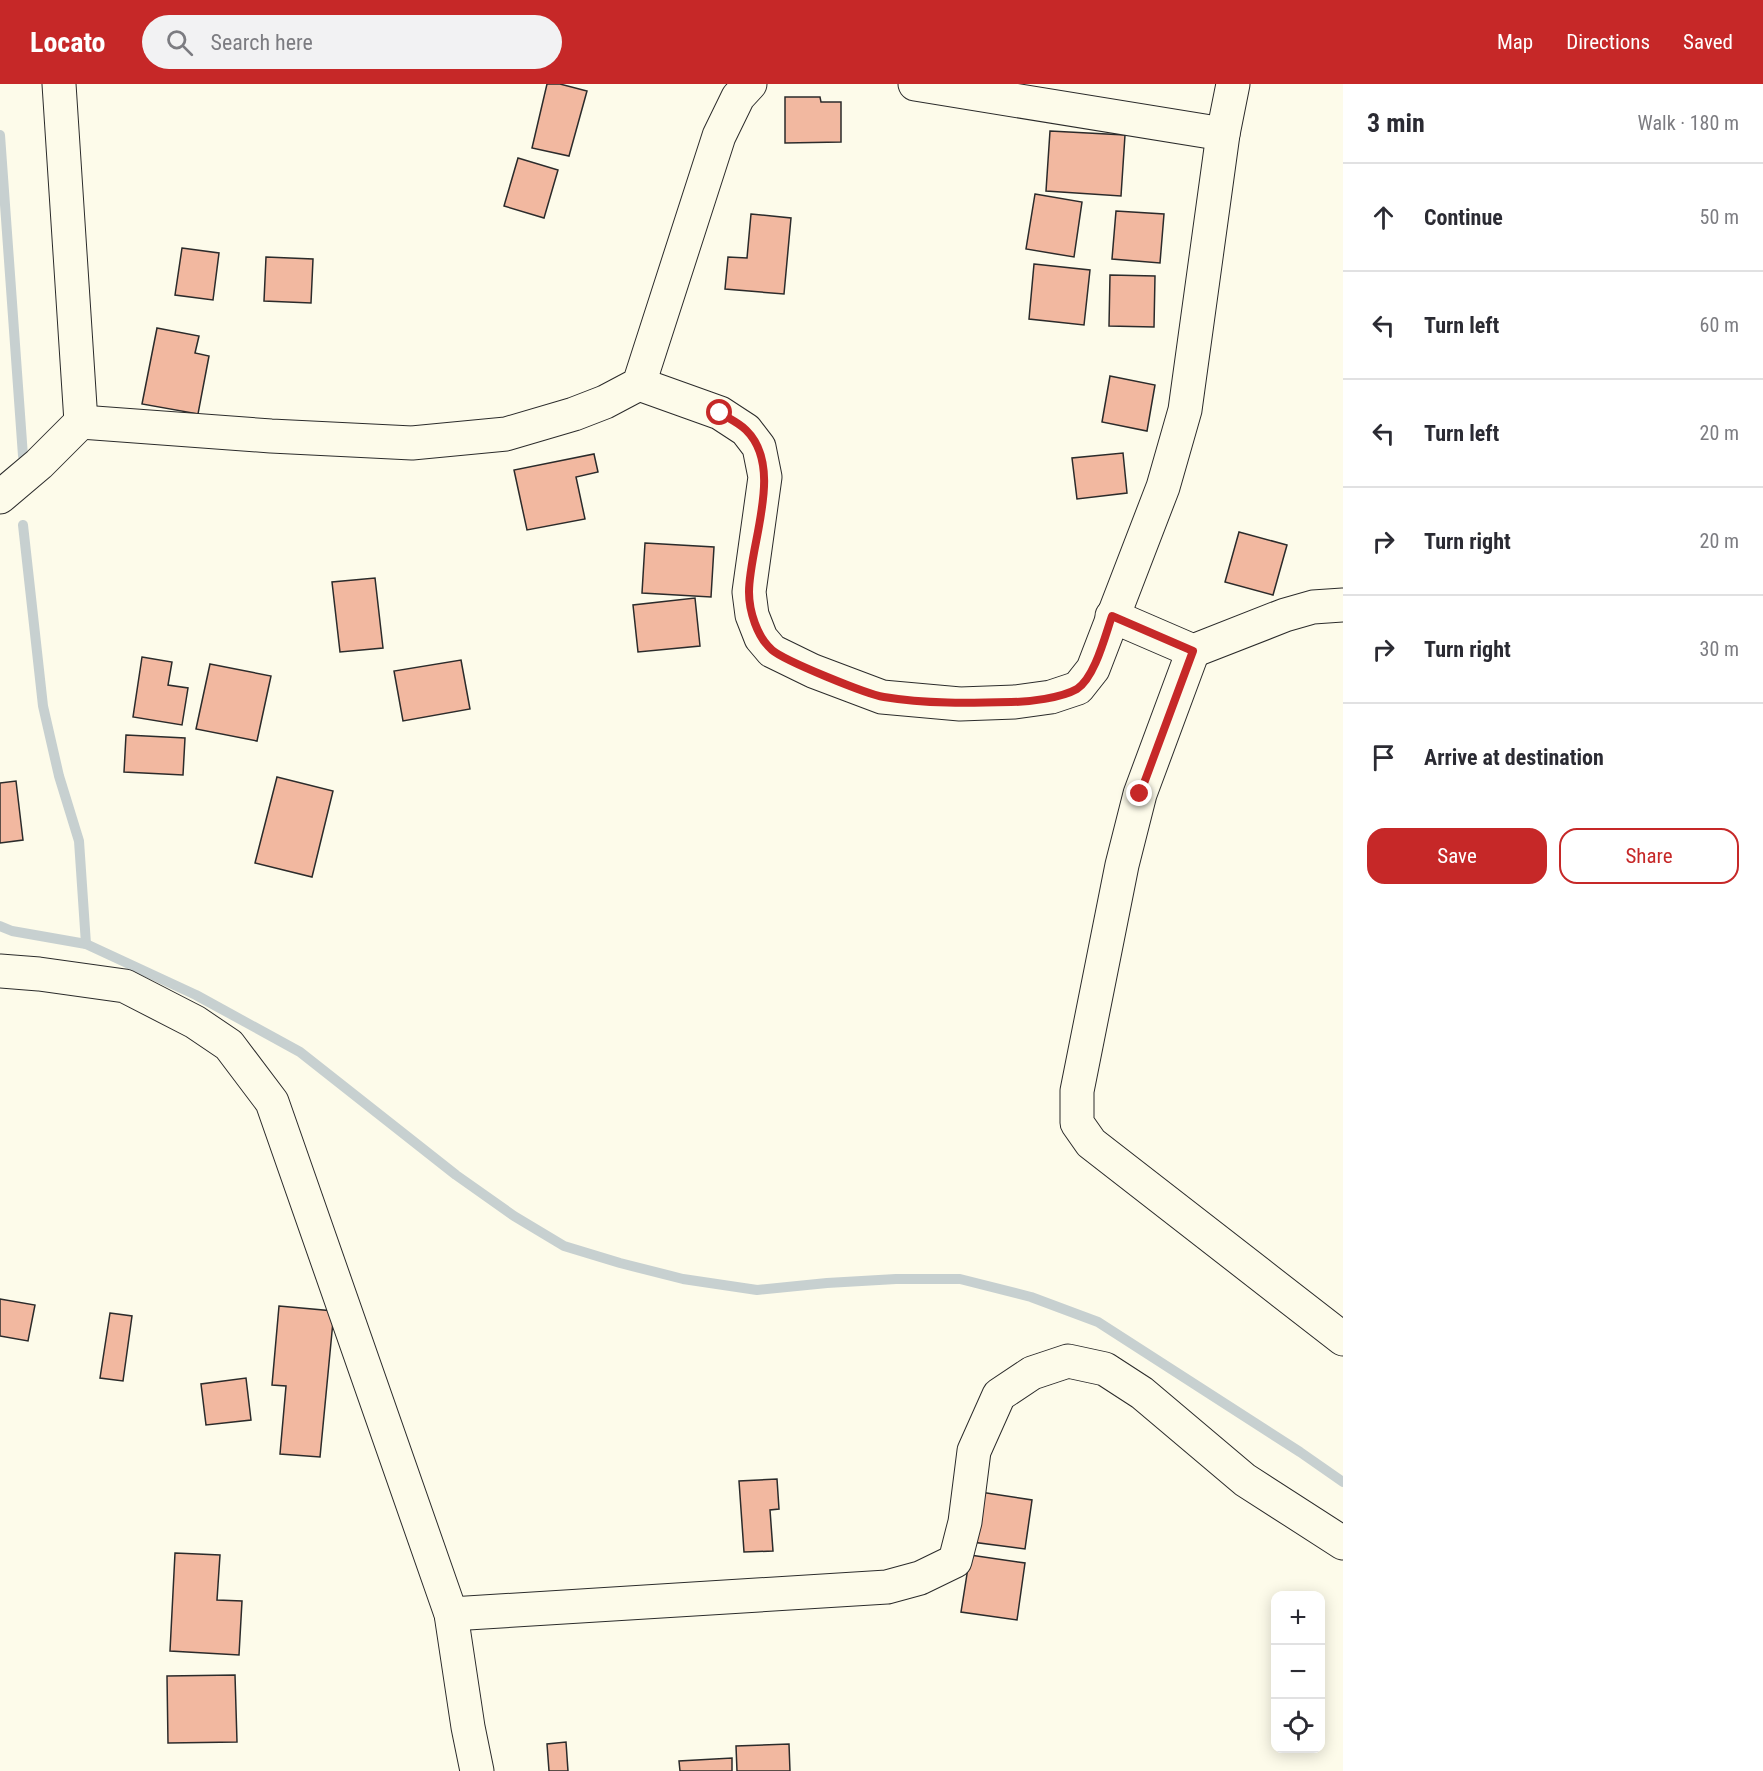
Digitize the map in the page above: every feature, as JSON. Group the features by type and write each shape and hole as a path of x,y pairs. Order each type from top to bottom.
{"street":[{"path":"0,497 39,464 81,422 59,84"},
{"path":"81,422 271,436 412,443 506,434 574,414 605,402 639,384 719,136 738,98 750,84"},
{"path":"915,84 1223,134"},
{"path":"639,384 720,413 746,430 759,447 765,477 749,592 752,615 761,638 772,651 813,671 882,697 960,704 1015,702 1051,697 1078,688 1093,669 1163,487 1185,410 1223,134 1233,84"},
{"path":"1112,616 1193,651 1285,615 1313,607 1343,606"},
{"path":"1193,651 1140,794 1122,865 1077,1091 1077,1123 1091,1143 1343,1338"},
{"path":"0,971 125,986 195,1022 229,1045 272,1102 451,1614 477,1771"},
{"path":"451,1614 887,1587 920,1578 955,1561 965,1522 974,1451 999,1395 1032,1372 1068,1361 1105,1369 1142,1393 1245,1479 1343,1543"}],"building":[{"path":"547,84 560,84 587,91 569,156 532,148"},
{"path":"785,97 820,97 821,102 841,102 841,142 785,143"},
{"path":"1050,131 1125,135 1121,196 1046,191"},
{"path":"518,158 558,170 544,218 504,206"},
{"path":"1035,194 1082,202 1074,257 1026,249"},
{"path":"1116,211 1164,214 1160,263 1112,259"},
{"path":"751,214 791,218 784,294 725,289 728,257 747,258"},
{"path":"182,248 219,253 213,300 175,295"},
{"path":"266,257 313,259 311,303 264,301"},
{"path":"1034,264 1090,270 1084,325 1029,319"},
{"path":"1110,275 1155,276 1154,327 1109,326"},
{"path":"157,328 199,336 195,353 209,356 198,414 142,404"},
{"path":"1110,376 1155,385 1147,431 1102,422"},
{"path":"1123,453 1127,493 1077,499 1072,458"},
{"path":"594,454 598,472 576,477 585,519 527,530 514,470"},
{"path":"1239,532 1287,545 1273,595 1225,582"},
{"path":"645,543 714,547 711,597 642,593"},
{"path":"375,578 383,648 340,652 332,582"},
{"path":"695,598 700,646 638,652 633,605"},
{"path":"142,657 172,662 168,685 188,688 182,725 133,717"},
{"path":"461,660 470,709 403,721 394,671"},
{"path":"210,664 271,676 257,741 196,729"},
{"path":"126,735 185,738 183,775 124,772"},
{"path":"277,777 333,791 312,877 255,863"},
{"path":"16,781 23,840 0,843 0,783"},
{"path":"0,1299 35,1305 28,1341 0,1336"},
{"path":"279,1306 334,1311 320,1457 280,1454 286,1386 272,1385"},
{"path":"110,1313 132,1316 123,1381 100,1378"},
{"path":"246,1378 251,1420 206,1425 201,1384"},
{"path":"777,1479 779,1509 770,1510 773,1551 744,1552 739,1481"},
{"path":"980,1492 1032,1500 1025,1549 972,1542"},
{"path":"175,1553 220,1555 217,1600 242,1601 239,1655 170,1651"},
{"path":"970,1555 1025,1563 1017,1620 961,1612"},
{"path":"235,1675 237,1742 168,1743 167,1676"},
{"path":"566,1742 568,1771 549,1771 547,1744"},
{"path":"789,1744 790,1771 737,1771 736,1746"},
{"path":"732,1758 732,1771 680,1771 679,1761"}],"waterway":[{"path":"0,135 23,456"},
{"path":"23,525 43,706 59,776 79,841 86,944"},
{"path":"0,926 12,931 86,944 196,995 300,1052 456,1175 514,1216 564,1246 683,1279 757,1290 896,1279 960,1279 1031,1297 1098,1322 1343,1482"}],"route":[{"path":"720,413 746,430 759,447 765,477 749,592 752,615 761,638 772,651 813,671 882,697 960,704 1015,702 1051,697 1078,688 1093,669 1112,616 1193,651 1140,794"}]}
